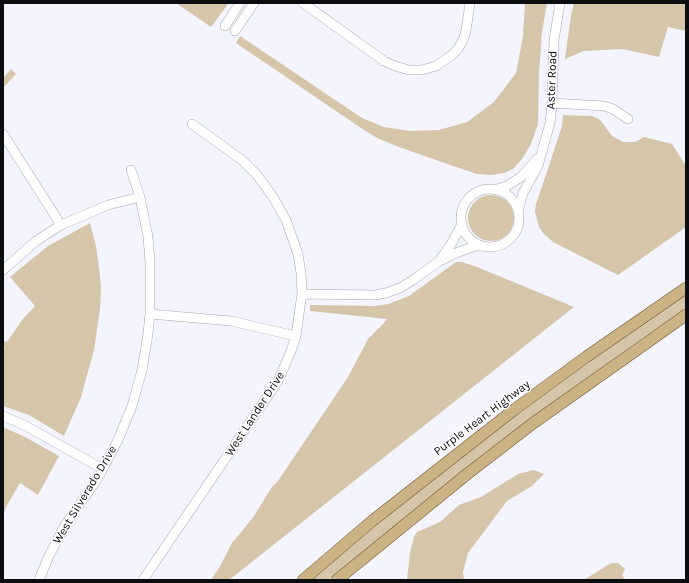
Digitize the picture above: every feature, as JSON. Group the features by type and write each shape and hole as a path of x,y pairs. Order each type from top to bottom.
{"main road":[{"name":"Purple Heart Highway","path":"303,580 409,492 515,409 586,357 686,288"},
{"path":"337,580 466,475 532,424 686,315"}],"street":[{"path":"225,26 240,3"},
{"path":"235,31 254,3"},
{"path":"304,3 384,61 409,70 422,70 436,66 452,55 463,40 466,31 470,3"},
{"name":"Aster Road","path":"518,211 523,193 538,166 550,123 554,40 560,3"},
{"path":"552,103 604,106 613,109 628,120"},
{"name":"West Lander Drive","path":"143,580 271,392 288,360 296,336 302,294 295,244 286,220 273,197 257,175 242,160 192,124"},
{"path":"3,134 61,225"},
{"name":"Aster Road","path":"497,190 507,186 521,177 540,155"},
{"name":"West Silverado Drive","path":"39,580 65,524 103,469 118,440 137,389 145,354 150,314 150,262 148,237 140,196 132,170"},
{"path":"489,188 505,192 516,203 518,211 518,227 514,235 509,241 495,247 487,248 470,241 464,234 461,226 460,217 462,208 472,194 480,190 489,188"},
{"path":"3,270 32,244 61,225 102,207 140,196"},
{"path":"438,262 450,246 461,226"},
{"path":"302,294 376,295 386,293 400,288 438,262 456,253 478,245"},
{"path":"150,314 231,321 296,336"},
{"path":"3,416 24,425 103,469"}],"shaded area":[{"path":"176,3 229,3 211,27"},
{"path":"525,3 547,3 542,32 539,73 538,124 531,144 522,159 513,169 504,173 492,175 477,174 377,138 236,43 240,36 362,118 384,127 411,131 439,130 467,122 494,102 516,73 523,37"},
{"path":"574,3 686,3 686,31 668,27 659,57 623,49 584,51 565,59"},
{"path":"11,69 16,74 3,88 3,78"},
{"path":"563,115 592,116 597,118 612,136 623,142 635,142 644,137 672,144 686,166 686,227 618,275 553,242 539,227 535,212 536,204 562,126"},
{"path":"486,195 496,195 508,201 513,209 513,227 508,235 500,240 486,241 478,238 471,231 468,223 468,213 471,205 478,198"},
{"path":"90,223 96,246 99,268 101,288 100,309 94,350 81,397 64,436 29,415 3,406 3,353 5,348 3,348 3,341 7,342 22,320 35,306 10,277 48,246"},
{"path":"456,262 462,262 477,267 574,307 229,580 211,580 232,543 252,519 272,487 278,481 348,377 368,339 387,319 310,311 310,305 375,306 388,304 409,296"},
{"path":"686,294 686,308 539,412 480,457 328,580 310,580 367,532 505,422 641,324"},
{"path":"3,427 25,437 59,456 38,495 20,483 5,509 3,517"},
{"path":"534,470 544,474 532,486 507,501 468,553 463,572 464,580 407,580 410,553 414,537 417,532 440,522 459,505 481,497 518,474"},
{"path":"611,563 618,563 625,569 622,575 625,580 584,580"}]}
